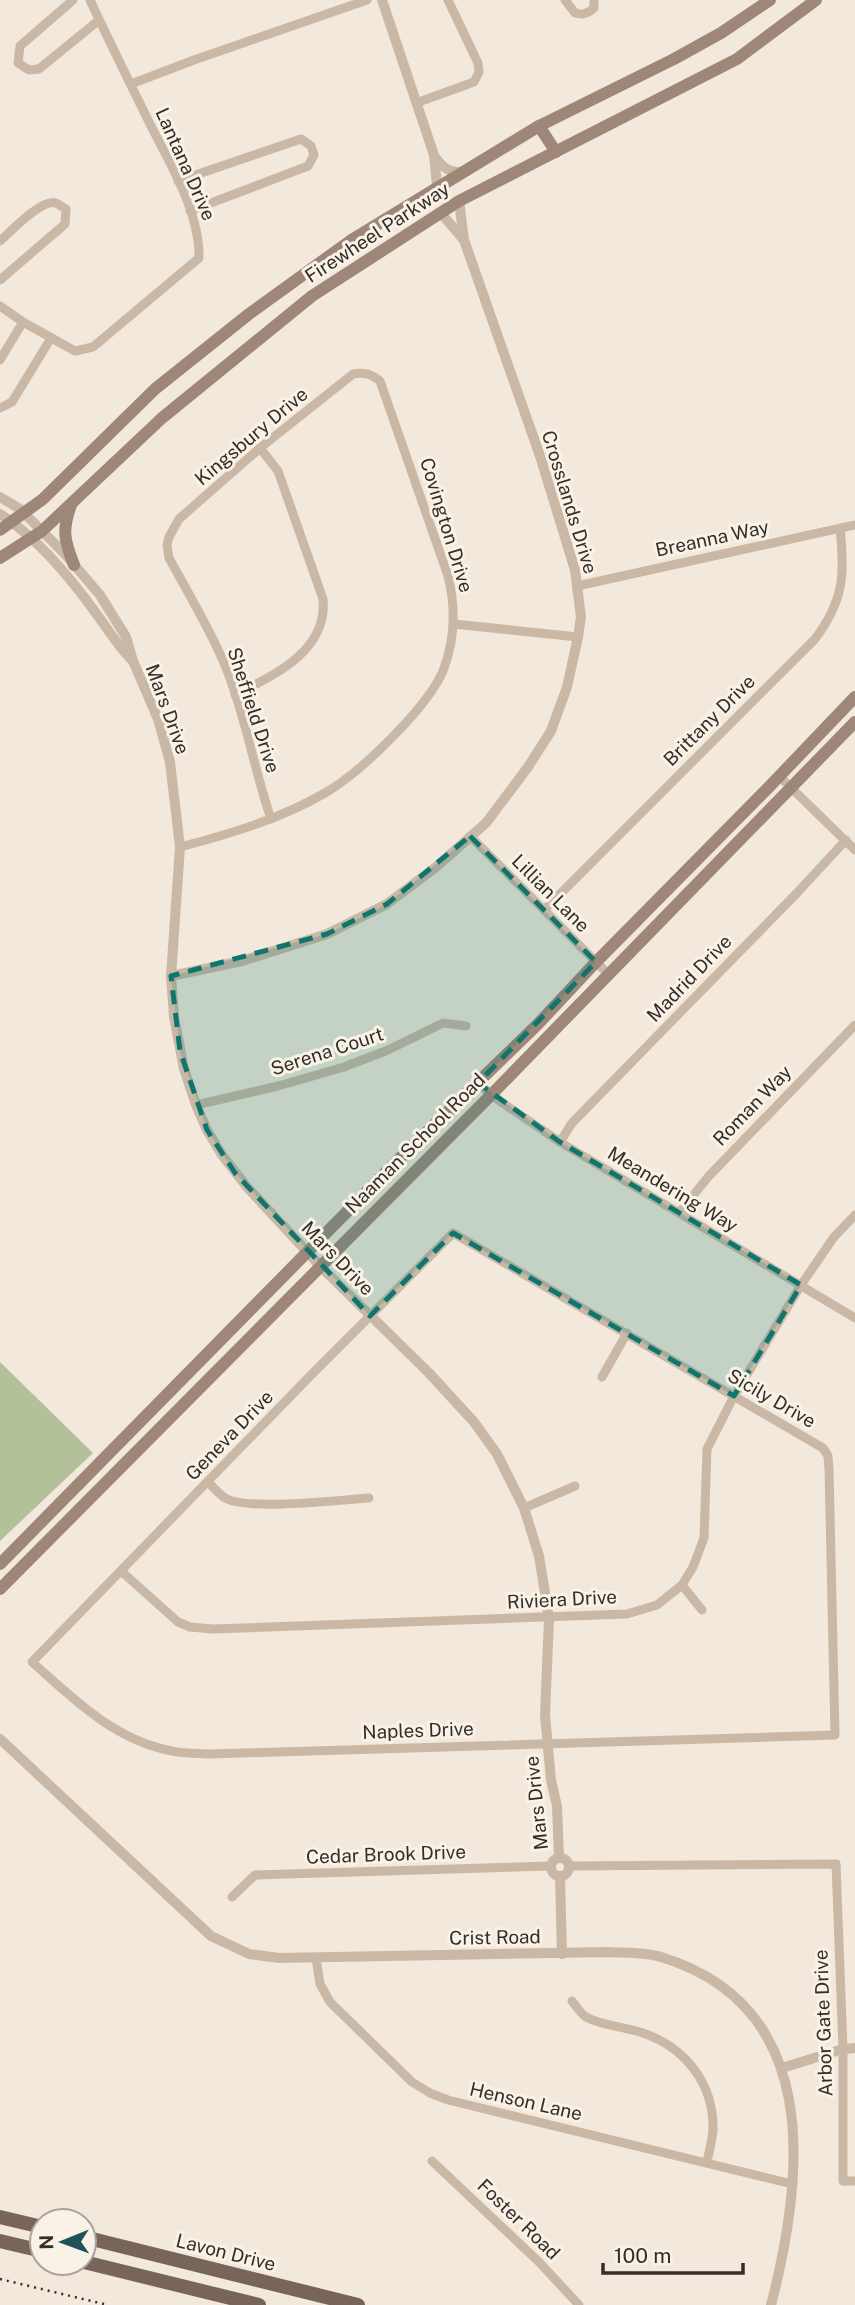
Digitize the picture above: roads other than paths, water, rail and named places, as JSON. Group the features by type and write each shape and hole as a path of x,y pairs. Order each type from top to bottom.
{"main road":[{"name":"Firewheel Parkway","path":"0,530 25,514 53,490 155,389 249,314 349,241 539,126 698,46 770,0"},
{"name":"Firewheel Parkway","path":"0,558 36,535 162,418 312,296 440,212 737,59 816,0"},
{"path":"539,126 556,152"},
{"path":"73,502 64,531 66,547 74,565"},
{"name":"Naaman School Road","path":"0,1564 307,1252 478,1083 855,697"},
{"name":"Naaman School Road","path":"0,1589 491,1095 855,722"},
{"path":"0,2217 28,2224"},
{"path":"17,2221 6,2242 28,2248"},
{"name":"Lavon Drive","path":"98,2240 358,2305"},
{"path":"98,2265 254,2304 256,2280"}],"street":[{"path":"73,0 20,46 18,63 29,70 39,69 99,20"},
{"name":"Lantana Drive","path":"51,338 75,351 93,347 199,258 200,242 178,181 90,0"},
{"path":"131,84 367,0"},
{"path":"382,0 434,156 438,186"},
{"path":"416,103 474,82 479,72 478,64 448,0"},
{"path":"565,0 575,13 582,14 594,8 594,0"},
{"path":"178,181 300,139 312,146 314,155 308,166 190,211"},
{"path":"434,156 442,167 450,172 460,172"},
{"name":"Crosslands Drive","path":"172,976 243,961 327,934 387,904 436,867 486,822 551,731 567,687 581,617 575,570 540,456 464,240 460,201"},
{"path":"0,240 39,207 51,202 66,209 65,224 0,280"},
{"name":"Crosslands Drive","path":"440,212 464,240"},
{"path":"0,306 51,338 12,402 0,408"},
{"path":"0,360 23,322"},
{"name":"Kingsbury Drive","path":"169,537 179,519 260,449 353,374 363,372"},
{"name":"Covington Drive","path":"180,847 235,833 325,793 353,773 398,730 424,699 442,671 454,624 453,597 448,576 380,380 363,372"},
{"path":"234,695 294,661 315,638 325,614 312,565 278,471 260,449"},
{"name":"Mars Drive","path":"0,496 25,514 56,563 117,645 133,661"},
{"name":"Mars Drive","path":"0,514 36,535 74,565 100,594 126,637 133,661 158,719 170,762 180,847 172,976 174,1017 180,1051 196,1105 207,1130 235,1173 307,1252 429,1373 474,1422 497,1454 524,1508 540,1556 550,1618 546,1695 547,1744 557,1805 555,1862"},
{"name":"Breanna Way","path":"577,586 855,525"},
{"name":"Brittany Drive","path":"544,910 815,639 830,620 840,595 844,563 840,528"},
{"name":"Sheffield Drive","path":"169,537 169,558 220,655 271,819"},
{"path":"454,624 578,637"},
{"path":"779,776 855,850"},
{"name":"Lillian Lane","path":"470,836 608,974"},
{"name":"Madrid Drive","path":"559,1142 572,1123 846,841"},
{"name":"Serena Court","path":"196,1105 344,1067 388,1050 443,1023 466,1026"},
{"name":"Roman Way","path":"679,1213 708,1177 855,1025"},
{"name":"Meandering Way","path":"478,1083 559,1142 855,1318"},
{"name":"Riviera Drive","path":"121,1571 168,1614 190,1627 257,1629 550,1618 627,1614 657,1605 682,1585 693,1567 704,1538 707,1450 734,1396 801,1284 834,1237 855,1215"},
{"name":"Geneva Drive","path":"32,1662 453,1233"},
{"name":"Sicily Drive","path":"453,1233 823,1448 828,1456 835,1735"},
{"path":"602,1377 627,1333"},
{"path":"208,1482 225,1498 242,1503 369,1498"},
{"path":"524,1508 575,1486"},
{"path":"682,1585 702,1610"},
{"name":"Naples Drive","path":"32,1662 94,1717 129,1738 155,1748 176,1752 210,1754 835,1735"},
{"name":"Crist Road","path":"0,1739 211,1936 249,1954 279,1958 316,1958 608,1952 659,1956 708,1975 756,2018 771,2043 790,2094 793,2123 788,2231 771,2305"},
{"path":"566,1860 569,1866 565,1874 560,1876 553,1873 555,1862 566,1860"},
{"name":"Cedar Brook Drive","path":"232,1897 255,1875 555,1862"},
{"name":"Arbor Gate Drive","path":"569,1866 836,1864 843,2181 855,2181"},
{"name":"Mars Drive","path":"560,1876 562,1954"},
{"name":"Henson Lane","path":"316,1958 320,1984 330,2003 412,2082 430,2093 448,2100 792,2184"},
{"path":"572,2001 584,2017 661,2040 678,2050 693,2067 705,2087 711,2109 713,2132 706,2162"},
{"path":"782,2068 842,2049 855,2048"},
{"name":"Foster Road","path":"432,2161 539,2262 579,2305"}],"railway":[{"path":"0,2279 108,2305"}]}
